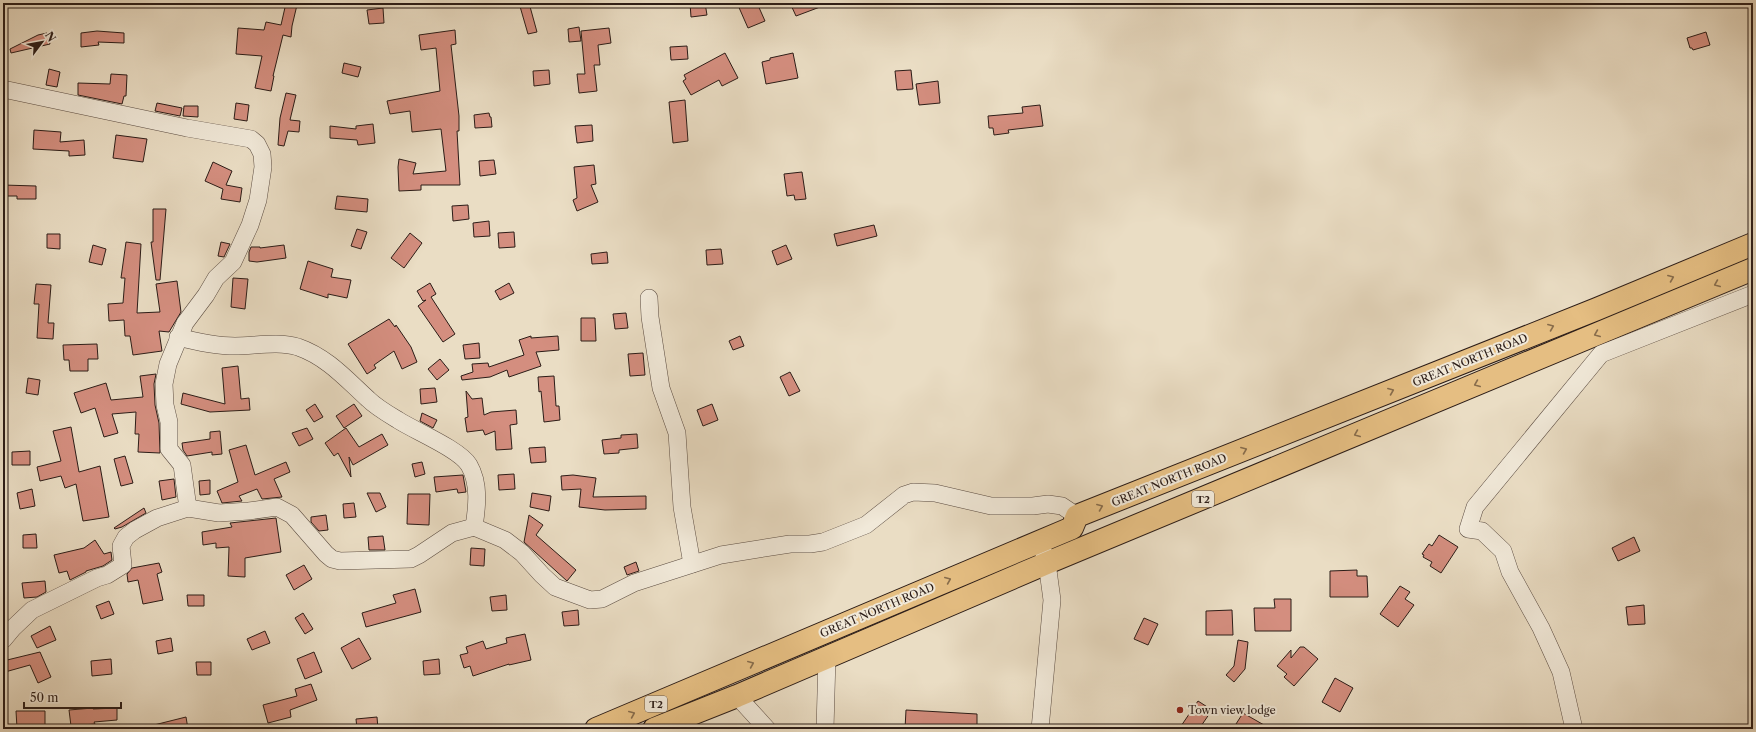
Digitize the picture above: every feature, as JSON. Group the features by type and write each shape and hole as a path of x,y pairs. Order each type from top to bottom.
{"highway":[{"name":"GREAT NORTH ROAD","path":"596,729 1072,528 1077,516 1597,309 1753,244"},
{"name":"T2","path":"654,729 737,696 1047,563 1753,269"}],"street":[{"path":"3,89 186,128 251,139 257,144 262,154 263,167 258,200 250,225 232,262 216,278 206,295 185,323 168,364 164,384 164,398 169,422 169,449 182,466 188,508"},
{"path":"1574,729 1562,672 1541,628 1510,572 1503,551 1482,531 1468,529 1475,507 1601,354 1753,294"},
{"path":"649,298 650,317 661,388 677,433 682,506 692,564"},
{"path":"178,337 205,344 235,346 265,344 296,346 311,352 332,365 369,400 397,420 437,441 464,459 472,470 478,496 474,527"},
{"path":"3,640 32,610 97,578 107,575 123,565 121,546 126,537 135,530 157,518 188,508 219,513 277,507 292,516 326,554 332,559 340,560 411,559 452,534 474,527 505,540 522,553 555,587 590,600 602,599 634,583 721,555 790,544 810,544 823,542 866,525 904,495 913,492 935,493 991,506 1034,506 1048,504 1062,506 1077,516"},
{"path":"1040,541 1047,563 1052,600 1040,729"},
{"path":"825,729 827,657"},
{"path":"737,696 767,729"}],"building":[{"path":"286,3 297,5 291,37 283,35 271,91 255,88 262,56 236,54 238,28 264,30 266,22 281,25"},
{"path":"519,3 529,3 537,32 528,34"},
{"path":"690,3 705,3 707,15 691,17"},
{"path":"737,3 757,3 765,21 748,28"},
{"path":"790,3 828,3 828,4 796,16"},
{"path":"383,8 384,23 369,24 367,10"},
{"path":"579,27 581,41 569,42 568,29"},
{"path":"609,28 611,43 598,45 600,65 594,65 597,91 579,93 577,74 585,74 581,31"},
{"path":"455,30 456,44 451,45 459,116 459,131 457,131 460,185 421,185 421,190 399,191 399,159 416,163 413,174 446,171 441,129 412,132 410,111 390,114 387,101 440,91 436,48 421,50 419,35"},
{"path":"97,31 124,33 124,43 98,42 99,45 81,47 81,33"},
{"path":"1706,32 1710,45 1693,50 1690,48 1687,38"},
{"path":"47,33 50,44 11,53 10,49 38,35"},
{"path":"687,46 688,59 671,60 670,47"},
{"path":"725,53 738,78 722,86 719,80 691,95 683,81 686,79 684,75"},
{"path":"793,53 798,78 766,84 762,62 770,60 770,58"},
{"path":"344,63 361,67 358,77 342,73"},
{"path":"49,69 60,72 57,87 46,85"},
{"path":"549,70 550,84 534,86 533,71"},
{"path":"911,70 913,89 897,90 895,71"},
{"path":"111,74 127,75 126,96 124,96 122,104 78,95 78,83 110,84"},
{"path":"938,81 940,103 919,105 916,84"},
{"path":"286,93 296,95 290,120 300,121 299,132 288,131 284,146 278,145 280,118"},
{"path":"685,100 688,141 673,143 669,102"},
{"path":"157,103 182,108 180,116 155,111"},
{"path":"236,103 249,105 247,121 234,119"},
{"path":"1040,105 1043,126 1008,130 1009,133 994,135 993,128 989,128 988,116 1023,113 1022,107"},
{"path":"184,106 198,106 198,117 183,116"},
{"path":"489,113 492,127 475,128 474,115"},
{"path":"373,124 375,143 358,145 357,140 330,138 330,126 356,129 356,126"},
{"path":"592,125 593,141 577,143 575,126"},
{"path":"34,130 61,132 60,142 84,140 85,155 69,156 69,151 33,149"},
{"path":"116,135 147,139 143,162 113,158"},
{"path":"494,160 496,174 480,176 479,161"},
{"path":"213,162 232,171 226,185 242,188 240,202 221,199 223,189 205,181"},
{"path":"594,165 596,184 591,185 598,202 577,211 573,200 577,198 574,167"},
{"path":"802,172 806,199 795,200 794,195 787,196 784,174"},
{"path":"3,185 36,186 36,199 17,199 17,196 3,196"},
{"path":"337,196 368,199 367,212 335,209"},
{"path":"468,205 469,219 453,221 452,206"},
{"path":"153,209 166,209 160,280 156,280 151,242 153,242"},
{"path":"489,221 490,236 474,237 473,223"},
{"path":"874,225 877,236 837,246 834,234"},
{"path":"357,229 367,232 361,249 351,246"},
{"path":"514,232 515,247 499,248 498,233"},
{"path":"410,233 422,243 404,268 391,258"},
{"path":"47,234 60,234 60,249 47,248"},
{"path":"126,242 141,244 137,313 160,312 156,284 177,281 181,312 169,332 159,331 162,351 133,355 130,336 125,336 124,320 109,321 108,304 123,303 125,278 121,278"},
{"path":"221,242 230,244 224,257 218,256"},
{"path":"93,245 106,249 102,265 89,262"},
{"path":"284,245 286,258 257,262 249,261 249,252 251,247 260,248"},
{"path":"786,245 792,259 777,265 772,251"},
{"path":"721,249 723,264 707,265 706,250"},
{"path":"607,252 608,263 592,264 591,254"},
{"path":"308,261 333,269 331,277 351,280 347,298 328,294 328,298 300,289"},
{"path":"233,278 248,279 245,309 231,307"},
{"path":"430,283 436,294 431,297 455,334 443,342 418,306 426,300 423,301 417,291"},
{"path":"509,283 514,293 500,300 495,291"},
{"path":"36,284 51,285 48,323 54,323 53,339 37,338 39,304 34,304"},
{"path":"626,313 628,328 615,329 613,314"},
{"path":"581,318 595,318 596,341 581,341"},
{"path":"389,319 395,327 396,325 411,347 417,362 402,369 394,351 374,365 376,368 367,374 348,344"},
{"path":"531,336 531,338 558,336 559,350 536,352 541,366 509,377 507,370 490,377 462,380 461,376 473,372 472,364 488,363 489,367 524,355 519,340"},
{"path":"740,336 744,346 733,350 729,341"},
{"path":"479,343 480,358 465,359 463,345"},
{"path":"97,344 98,359 88,359 88,371 70,371 69,360 64,360 63,345"},
{"path":"643,353 645,375 630,376 628,354"},
{"path":"440,359 449,370 437,380 428,369"},
{"path":"238,366 241,399 249,398 250,410 210,412 181,404 183,393 225,404 222,368"},
{"path":"790,372 800,391 789,396 780,377"},
{"path":"156,374 154,384 155,405 159,423 160,453 138,452 139,434 135,434 136,412 112,414 118,433 104,437 95,408 81,413 74,393 106,383 111,400 143,397 140,376"},
{"path":"554,376 556,406 559,406 560,420 544,422 538,377"},
{"path":"28,378 40,380 38,395 26,393"},
{"path":"435,388 437,402 421,404 420,389"},
{"path":"466,391 472,399 482,398 484,415 491,412 516,410 517,424 510,425 512,449 496,450 495,431 485,435 483,430 467,432 465,418 468,417"},
{"path":"315,404 323,417 314,422 306,410"},
{"path":"354,404 362,416 344,428 336,416"},
{"path":"712,404 718,420 703,426 697,410"},
{"path":"422,413 437,420 433,428 420,421"},
{"path":"71,427 79,472 100,466 109,517 83,521 76,484 65,488 61,476 40,481 37,467 61,461 53,431"},
{"path":"307,428 313,439 299,446 292,433"},
{"path":"346,428 359,447 382,434 388,445 353,465 349,457 351,477 338,453 334,456 325,443"},
{"path":"220,431 222,454 212,455 212,452 187,456 183,450 182,443 210,439 210,432"},
{"path":"637,434 638,448 619,450 619,453 604,454 602,440 621,438 621,435"},
{"path":"246,445 255,475 286,462 290,472 274,479 282,497 262,499 257,489 239,496 242,501 222,503 217,491 238,482 229,450"},
{"path":"545,447 546,462 531,463 529,448"},
{"path":"30,451 30,465 12,465 12,452"},
{"path":"125,456 133,483 121,486 114,459"},
{"path":"422,462 425,474 415,477 412,464"},
{"path":"514,474 515,489 499,490 498,475"},
{"path":"463,475 466,492 458,493 457,489 436,492 434,477"},
{"path":"573,475 596,478 593,497 646,496 646,509 605,510 579,507 581,489 562,490 561,476"},
{"path":"174,479 176,497 162,500 159,481"},
{"path":"210,480 210,494 200,495 199,481"},
{"path":"32,489 35,506 20,509 17,493"},
{"path":"367,493 380,493 386,507 376,512"},
{"path":"532,493 551,496 549,511 530,507"},
{"path":"408,494 430,494 429,525 407,524"},
{"path":"354,503 356,517 344,518 343,504"},
{"path":"144,508 146,513 122,527 114,528"},
{"path":"326,515 328,530 319,531 311,522 311,517"},
{"path":"529,515 543,525 536,535 576,570 567,581 524,542"},
{"path":"276,518 281,552 245,558 245,577 228,576 229,547 216,548 216,543 203,545 202,532 232,527 230,523"},
{"path":"36,534 37,548 23,548 23,535"},
{"path":"1439,535 1458,547 1441,573 1430,566 1432,562 1423,557 1424,555 1422,554 1429,544 1432,546"},
{"path":"383,536 385,550 369,550 368,537"},
{"path":"1634,537 1640,551 1618,561 1612,548"},
{"path":"95,540 104,554 111,552 112,560 103,566 86,571 70,580 67,571 59,573 54,555 84,548"},
{"path":"471,548 485,549 484,566 470,565"},
{"path":"636,562 639,571 627,575 624,567"},
{"path":"159,563 162,572 157,574 163,600 143,604 138,580 128,582 127,574 132,568"},
{"path":"304,565 312,579 294,590 286,575"},
{"path":"1357,570 1357,576 1367,576 1368,597 1330,597 1330,571"},
{"path":"45,581 46,592 37,597 24,598 22,583"},
{"path":"1400,586 1410,592 1405,599 1414,605 1398,627 1380,614"},
{"path":"415,589 421,612 366,627 362,613 396,603 393,595"},
{"path":"187,595 204,595 204,606 188,606"},
{"path":"506,595 507,610 492,611 490,597"},
{"path":"1274,599 1291,599 1291,631 1255,631 1254,608 1275,608"},
{"path":"109,601 114,614 101,619 96,606"},
{"path":"1644,605 1645,624 1628,625 1626,607"},
{"path":"578,610 579,625 564,626 562,612"},
{"path":"1232,610 1233,635 1206,635 1206,611"},
{"path":"303,613 313,629 305,634 295,618"},
{"path":"1144,618 1158,624 1148,645 1134,639"},
{"path":"50,626 56,640 37,648 31,636"},
{"path":"265,631 270,643 252,650 247,639"},
{"path":"525,634 531,660 509,664 473,676 470,666 464,668 460,655 468,653 466,647 483,641 486,649 507,643 506,638"},
{"path":"171,638 173,651 158,654 156,641"},
{"path":"359,638 371,659 352,669 341,648"},
{"path":"1238,640 1248,642 1245,669 1234,682 1226,675 1234,666"},
{"path":"1300,647 1304,647 1318,659 1294,686 1284,677 1287,674 1277,666 1291,650 1291,658"},
{"path":"40,652 51,677 38,683 30,665 5,672 3,661"},
{"path":"314,652 322,672 305,679 297,659"},
{"path":"111,659 112,674 92,676 91,661"},
{"path":"439,659 440,674 424,675 423,661"},
{"path":"196,662 211,662 211,675 197,675"},
{"path":"1335,678 1353,688 1340,712 1322,702"},
{"path":"311,684 317,700 290,710 291,717 268,723 263,705 297,696 295,689"},
{"path":"1198,701 1212,710 1199,729 1179,729"},
{"path":"117,708 117,720 71,726 69,710"},
{"path":"906,710 977,714 977,729 905,729"},
{"path":"16,711 45,711 45,728 17,728"},
{"path":"1243,713 1271,729 1246,729 1236,724"},
{"path":"186,717 188,729 154,729 154,725"},
{"path":"377,717 378,729 357,729 356,719"}],"place":[{"name":"Town view lodge","path":"1180,710"}]}
